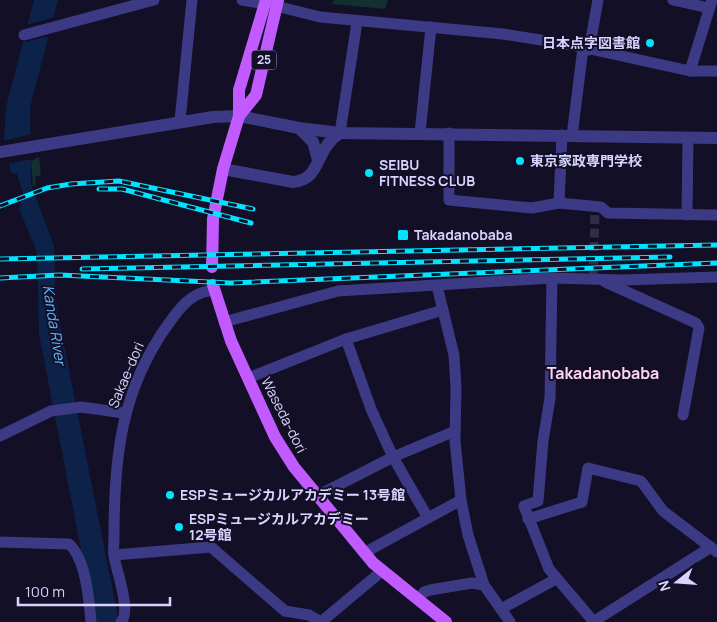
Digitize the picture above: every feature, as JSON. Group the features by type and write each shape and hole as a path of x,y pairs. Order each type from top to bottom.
{"main road":[{"name":"25","path":"212,267 213,219 224,169 239,116 256,95 271,3"},
{"name":"Waseda-dori","path":"211,288 248,378 275,437 294,467 364,553 382,571 446,622"}],"street":[{"path":"180,121 192,0"},
{"path":"242,0 271,3 320,17 357,22 503,34 690,71 717,71"},
{"path":"559,203 567,136 598,0"},
{"path":"673,0 711,4 690,71"},
{"path":"24,35 148,1"},
{"path":"224,169 298,182 310,176 326,144 340,132 340,120 357,22"},
{"path":"420,133 431,27"},
{"path":"3,151 180,121 239,116 299,128 340,132 717,138"},
{"path":"299,128 313,142 318,160"},
{"path":"449,134 449,200 532,208 559,203 601,207 608,213 687,216 717,215"},
{"path":"687,216 688,138"},
{"path":"224,322 338,291 552,278 623,280 717,277"},
{"path":"528,519 582,502 588,468 641,481 663,511 714,550 593,622 549,569 528,519 524,506 538,501 543,441 550,398 552,278"},
{"path":"597,278 696,323 699,328 683,415"},
{"path":"437,286 454,355 456,388 454,431 461,500 468,536 484,584 510,622"},
{"name":"Sakae-dori","path":"121,622 125,613 114,555 114,496 124,413 156,340 174,315 192,296 197,292 211,288"},
{"path":"248,378 346,338 443,310"},
{"path":"346,338 371,409 394,457 428,518"},
{"path":"0,436 53,411 78,407 124,413"},
{"path":"317,496 394,457 454,431"},
{"path":"364,553 461,500"},
{"path":"0,542 69,544 75,549 80,561 91,622"},
{"path":"114,555 211,547 285,611 309,615 321,622 382,571"},
{"path":"501,609 556,579"},
{"path":"418,599 424,592 430,590 472,583 484,584"}],"green space":[{"path":"334,0 388,0 385,9 332,4"},
{"path":"39,157 41,175 35,177 36,185 33,186 31,161"}],"water":[{"name":"Kanda River","path":"34,0 58,0 30,107 31,184 54,246 56,304 119,622 95,622 39,334 37,252 19,209 23,193 17,174 11,173 4,140 6,107"}],"pier":[{"path":"55,17 50,39 46,37 21,43 26,25"},
{"path":"31,134 32,159 7,164 3,141"}],"tunnel":[{"path":"593,278 595,214"}],"railway":[{"path":"0,206 47,188 71,184 119,181 253,209"},
{"path":"99,189 122,189 251,223"},
{"path":"0,259 717,245"},
{"path":"82,269 670,257"},
{"path":"0,278 60,275 231,283 717,263"}],"place":[{"name":"日本点字図書館","path":"650,43"},
{"name":"東京家政専門学校","path":"520,161"},
{"name":"SEIBU FITNESS CLUB","path":"369,173"},
{"name":"Takadanobaba","path":"403,235"},
{"name":"ESPミュージカルアカデミー 13号館","path":"170,495"},
{"name":"ESPミュージカルアカデミー 12号館","path":"179,527"}],"district":[{"name":"Takadanobaba","path":"603,373"}]}
